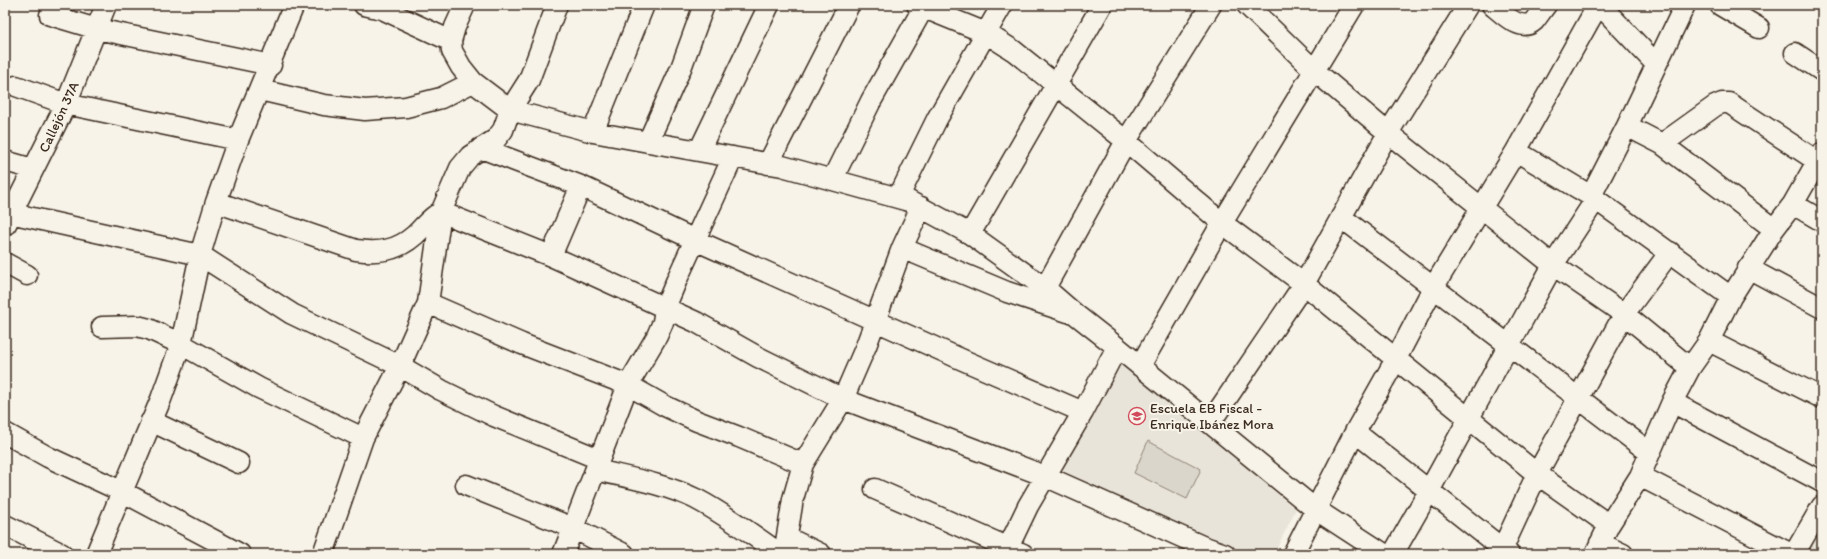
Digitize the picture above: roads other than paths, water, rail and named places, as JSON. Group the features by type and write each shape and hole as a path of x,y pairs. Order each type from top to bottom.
{"street":[{"name":"Callejón 37A","path":"8,220 66,104 106,5"},
{"path":"96,554 123,492 181,344 200,255 216,202 238,140 271,65 294,5"},
{"path":"465,5 455,27 451,41 452,51 461,67 473,82 510,110 593,132 768,164 898,198 921,207 970,234 1045,288 1074,314 1117,347 1315,509 1384,554"},
{"path":"323,554 363,438 400,366 428,303 441,212 460,168 470,156 496,138 503,130 510,110 529,80 557,5"},
{"path":"593,132 644,5"},
{"path":"648,142 681,68 704,5"},
{"path":"699,151 769,5"},
{"path":"768,164 849,5"},
{"path":"898,198 937,118 1002,5"},
{"path":"970,234 1102,5"},
{"path":"1045,288 1126,141 1211,5"},
{"path":"1247,5 1314,71 1388,134 1482,207 1553,266 1624,314 1690,368"},
{"path":"1140,366 1222,223 1354,5"},
{"path":"1210,423 1304,284 1388,134 1468,5"},
{"path":"1492,5 1517,24 1523,25 1533,22 1546,5"},
{"path":"1293,554 1355,432 1396,359 1433,288 1516,151 1599,5 1656,64"},
{"path":"1393,554 1470,418 1508,345 1593,198 1685,5"},
{"path":"1720,5 1759,28"},
{"path":"376,6 451,41"},
{"path":"832,180 871,101 922,6 986,33 1014,51 1056,84 1126,141 1222,223 1304,284 1470,418 1537,474 1601,541 1623,554"},
{"path":"50,15 97,29 271,65"},
{"path":"1795,53 1822,71"},
{"path":"260,90 324,105 365,110 406,107 441,98 473,82"},
{"path":"16,86 66,104 238,140"},
{"path":"1601,541 1640,476 1649,452 1672,402 1690,368 1709,341 1731,297 1748,268 1793,204 1820,157 1729,103 1722,103 1715,106 1662,144"},
{"path":"1627,126 1662,144 1774,229"},
{"path":"481,148 580,186 695,240 1083,412"},
{"path":"1516,151 1593,198 1731,297"},
{"path":"563,554 628,385 657,336 663,322 665,308 733,157"},
{"path":"5,161 33,169"},
{"path":"551,256 580,186"},
{"path":"216,202 356,250 375,252 388,251 402,245 415,235 433,216 441,212 551,256 696,322 758,357 843,399 1045,476 1202,546 1225,554"},
{"path":"1793,204 1822,221"},
{"path":"784,549 803,464 843,399 876,320 902,248 921,207"},
{"path":"1342,217 1649,452"},
{"path":"8,220 200,255 292,314 400,366 441,390 494,416 597,464 695,499 784,549 821,554"},
{"path":"902,248 1007,292 1074,314"},
{"path":"1355,432 1504,552 1537,474 1624,314 1670,252"},
{"path":"5,263 27,275"},
{"path":"1748,268 1822,308"},
{"path":"428,303 522,344 628,385 665,406 697,421 803,464"},
{"path":"102,327 137,326 149,329 181,344 259,388 363,438"},
{"path":"1709,341 1822,398"},
{"path":"875,490 1012,552 1028,506 1083,412 1117,347"},
{"path":"1672,402 1822,482"},
{"path":"151,421 239,464"},
{"path":"5,433 48,457 123,492 240,554"},
{"path":"1640,476 1792,554 1822,506"},
{"path":"466,485 573,528 624,554"},
{"path":"5,525 62,554"}],"place":[{"name":"Escuela EB Fiscal - Enrique Ibánez Mora","path":"1137,416"}]}
